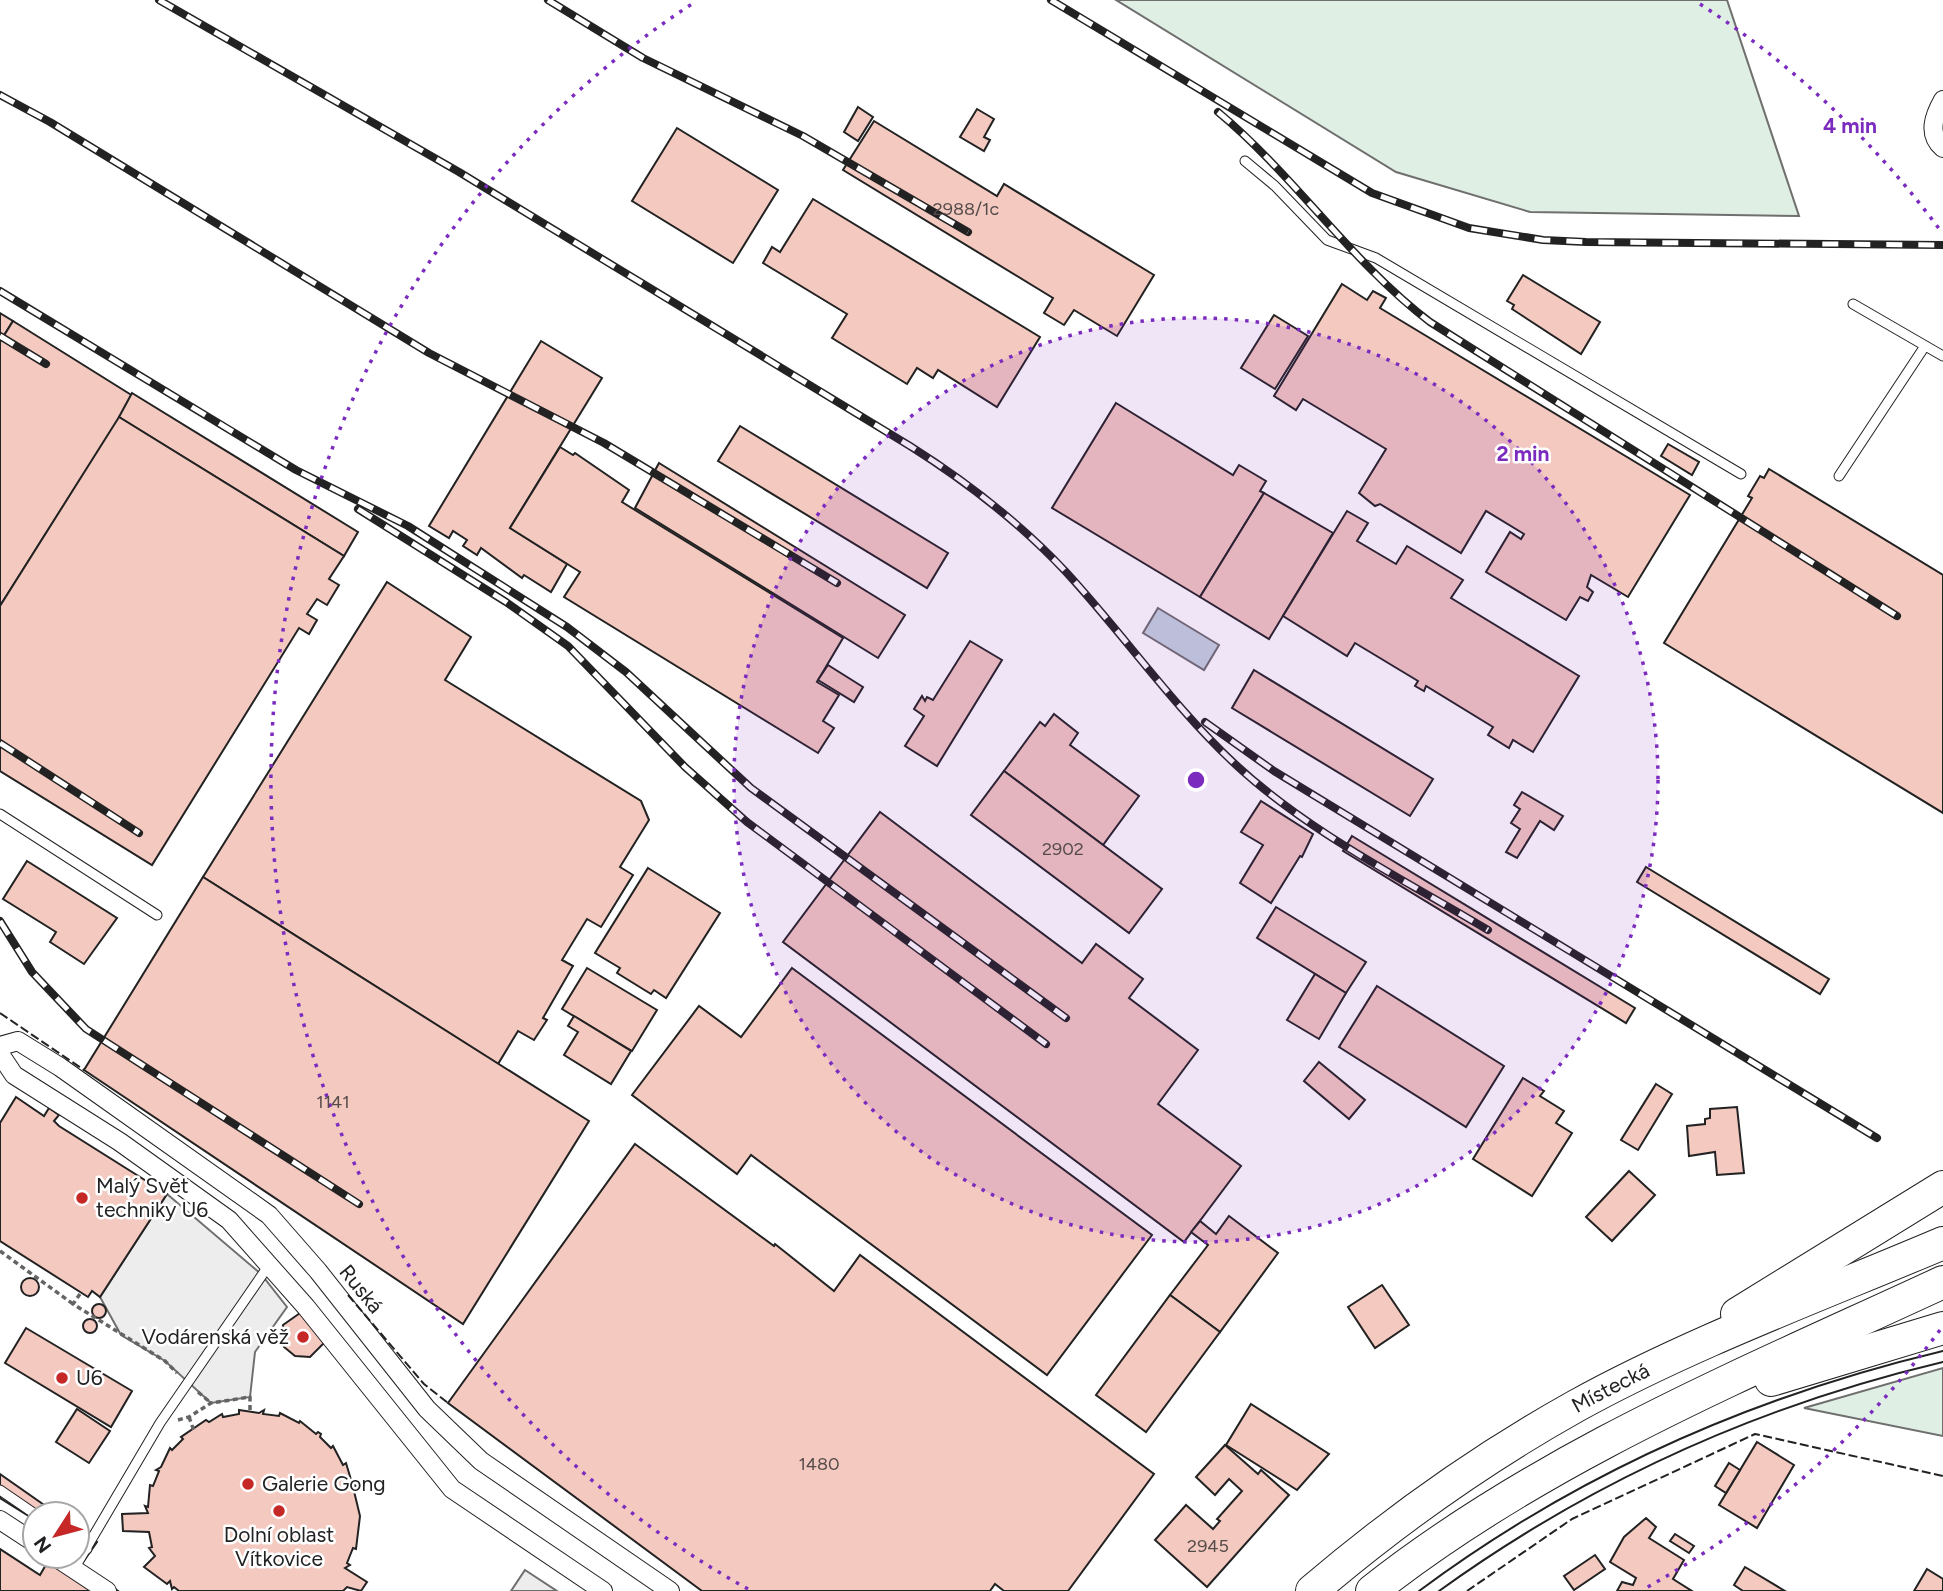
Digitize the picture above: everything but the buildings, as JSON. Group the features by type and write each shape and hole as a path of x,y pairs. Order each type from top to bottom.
{"highway":[{"path":"1644,1372 1943,1186"},
{"name":"Místecká","path":"1312,1591 1406,1515 1466,1472 1578,1405 1644,1372 1943,1242"},
{"name":"Místecká","path":"1372,1591 1467,1522 1603,1443 1943,1282"},
{"path":"1603,1443 1670,1421 1764,1382 1943,1328"}],"street":[{"path":"1943,100 1933,124 1937,141 1943,148"},
{"name":"Ruská","path":"0,1046 18,1041 60,1067 269,1215 318,1271 427,1409 481,1461 670,1591"},
{"path":"0,1054 14,1075 120,1142 229,1220 452,1489 603,1591"},
{"path":"0,1520 21,1534"},
{"path":"76,1570 107,1591"}],"lane":[{"path":"1245,161 1275,186 1327,240 1376,258 1741,474"},
{"path":"1853,304 1943,356"},
{"path":"1839,476 1926,345"},
{"path":"0,814 157,915"},
{"path":"91,1542 160,1423 269,1265"},
{"path":"0,1490 21,1504"}],"path":[{"path":"0,1251 73,1304 165,1361 187,1384 211,1403"},
{"path":"73,1304 79,1294"},
{"path":"160,1423 189,1417 211,1403 250,1397 250,1413"},
{"path":"189,1417 194,1431"}],"green space":[{"path":"1116,0 1727,0 1799,216 1530,212 1396,172"},
{"path":"1943,1368 1943,1436 1804,1408"}],"shaded area":[{"path":"1158,608 1219,645 1204,670 1143,633"},
{"path":"167,1194 261,1274 287,1307 255,1352 250,1397 211,1403 165,1361 121,1335 100,1297"},
{"path":"525,1570 557,1591 511,1591"}],"tram line":[{"path":"1419,1591 1540,1511 1669,1444 1803,1391 1943,1351"},
{"path":"1439,1591 1556,1515 1679,1452 1809,1401 1943,1362"}],"railway":[{"path":"159,0 459,172 952,474 1011,520 1066,572 1212,742 1263,789 1325,833 1488,930"},
{"path":"548,0 643,58 803,136 968,232"},
{"path":"1051,0 1372,193 1469,228 1543,240 1586,242 1943,245"},
{"path":"0,95 50,122 429,353 604,443 837,583"},
{"path":"1218,112 1272,163 1374,272 1430,322 1897,616"},
{"path":"0,291 296,470 408,526 567,627 626,672 751,788 1066,1018"},
{"path":"0,336 46,364"},
{"path":"358,509 506,602 568,646 685,767 747,822 1046,1044"},
{"path":"1205,722 1274,771 1877,1138"},
{"path":"0,743 139,833"},
{"path":"0,921 32,972 86,1029 359,1204"}],"fence":[{"path":"0,1013 84,1070"},
{"path":"348,1295 424,1384 448,1403"},
{"path":"1467,1591 1572,1519 1755,1434 1943,1476"}],"place":[{"name":"Malý Svět techniky U6","path":"82,1198"},
{"name":"Vodárenská věž","path":"303,1337"},
{"name":"U6","path":"62,1378"},
{"name":"Galerie Gong","path":"248,1484"},
{"name":"Dolní oblast Vítkovice","path":"279,1511"}]}
